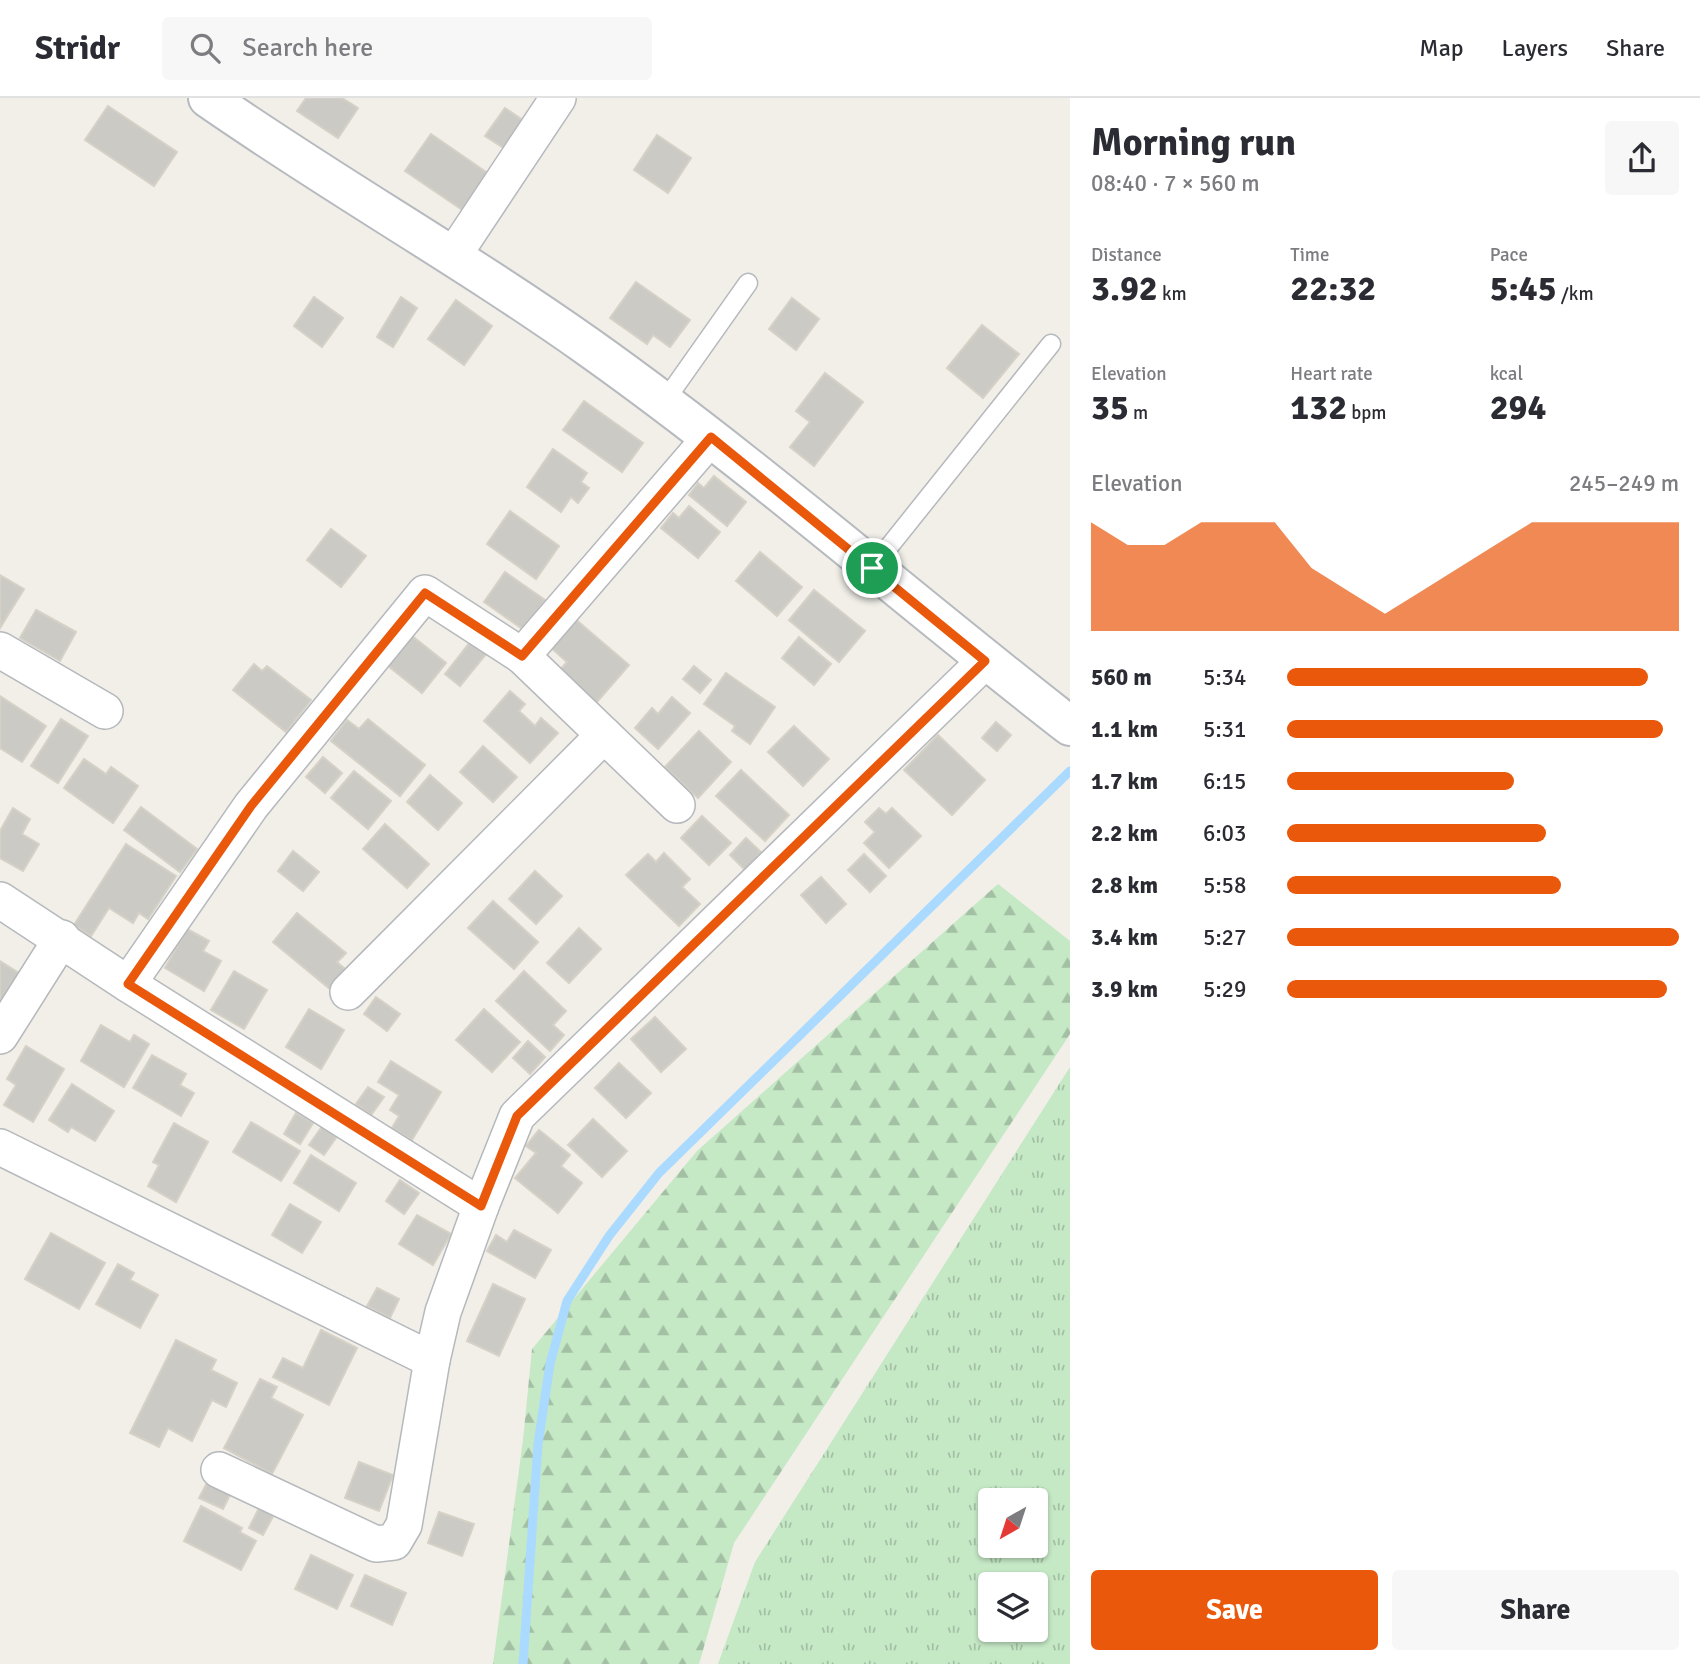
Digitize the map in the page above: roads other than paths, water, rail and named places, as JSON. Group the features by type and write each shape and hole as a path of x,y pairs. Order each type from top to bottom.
{"street":[{"path":"208,98 453,256 664,402 711,437 985,661 1067,720"},
{"path":"453,256 558,98"},
{"path":"522,656 711,437"},
{"path":"128,984 251,806 425,593 522,656 677,806"},
{"path":"0,650 105,711"},
{"path":"219,1470 376,1544 394,1542 404,1525 432,1360 443,1312 517,1116 985,661"},
{"path":"348,992 604,735"},
{"path":"0,900 128,984 481,1206"},
{"path":"0,1036 62,939"},
{"path":"0,1147 432,1360"}],"lane":[{"path":"664,402 748,283"},
{"path":"872,568 1051,344"}],"waterway":[{"path":"523,1664 538,1444 550,1364 567,1301 609,1236 659,1173 1070,771"}]}
